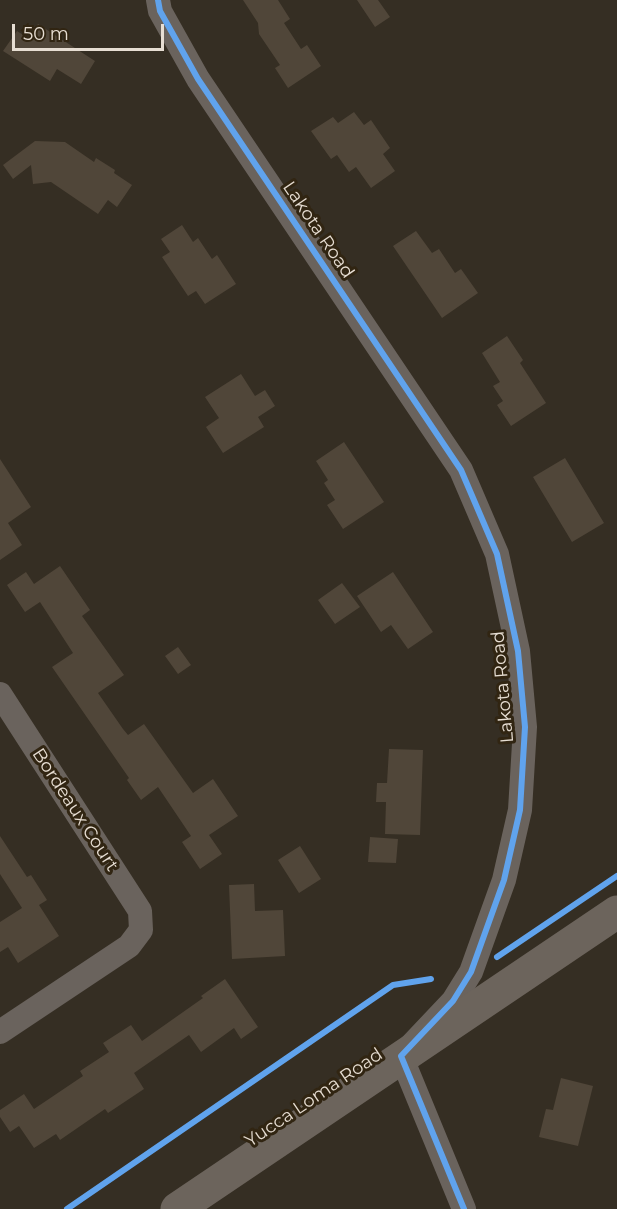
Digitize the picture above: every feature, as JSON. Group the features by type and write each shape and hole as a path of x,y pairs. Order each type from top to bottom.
{"main road":[{"name":"Yucca Loma Road","path":"177,1209 617,912"}],"street":[{"name":"Lakota Road","path":"158,0 160,11 198,79 461,470 497,554 519,662 525,726 520,810 504,880 471,972 453,1001 401,1056"},
{"name":"Bordeaux Court","path":"0,694 140,911 141,930 129,946 0,1032"},
{"path":"401,1056 464,1209"}],"building":[{"path":"243,0 278,0 290,19 284,23 301,49 307,45 321,66 288,88 275,68 280,65 259,34 258,23"},
{"path":"357,0 378,0 390,17 375,27"},
{"path":"38,24 95,61 81,84 57,69 50,81 3,51 17,31 28,38"},
{"path":"354,112 364,125 371,120 390,148 383,154 395,171 371,188 356,167 349,172 337,155 331,159 311,131 333,117 338,123"},
{"path":"35,141 65,142 94,162 96,158 115,170 114,173 132,185 117,207 108,200 98,214 51,182 33,184 31,165 13,179 3,165"},
{"path":"182,225 193,242 198,238 212,259 217,255 236,284 205,304 196,291 188,296 162,257 170,252 161,239"},
{"path":"416,231 432,253 439,249 455,273 461,269 478,293 442,318 393,246"},
{"path":"507,336 523,360 520,363 546,403 511,426 497,405 503,401 493,386 500,382 482,353"},
{"path":"241,374 255,396 265,390 275,406 258,417 264,427 223,453 206,427 219,418 205,397"},
{"path":"344,442 384,502 343,529 327,505 335,500 324,483 328,480 316,461"},
{"path":"565,458 604,523 572,542 533,477"},
{"path":"0,459 31,507 8,523 22,545 0,560"},
{"path":"60,566 90,610 82,616 124,675 98,693 123,729 128,735 144,724 193,793 213,779 238,816 209,835 222,854 200,869 182,842 191,836 158,787 141,800 127,780 129,778 52,667 73,653 40,602 25,612 7,585 26,572 34,584"},
{"path":"393,572 433,632 408,649 391,625 381,632 357,596"},
{"path":"342,583 360,607 335,624 318,600"},
{"path":"178,647 191,665 178,674 165,656"},
{"path":"389,749 423,750 420,835 385,834 386,802 376,802 377,783 387,783"},
{"path":"0,836 27,877 31,875 47,900 39,905 59,936 18,963 8,947 0,952 0,922 22,908 0,874"},
{"path":"370,837 398,839 396,863 368,862"},
{"path":"300,846 321,879 299,893 278,860"},
{"path":"254,884 255,911 283,910 285,956 232,959 229,885"},
{"path":"225,979 258,1027 241,1039 234,1028 201,1052 189,1035 134,1073 144,1089 108,1113 105,1109 60,1140 56,1134 34,1148 19,1126 10,1132 0,1117 0,1110 24,1094 34,1109 83,1076 80,1071 109,1052 103,1043 131,1025 142,1041 203,998 201,996"},
{"path":"561,1078 593,1086 578,1146 539,1137 546,1109 553,1110"}],"cycle path":[{"path":"158,0 160,11 198,79 461,470 497,554 518,651 525,727 520,810 504,880 471,972 453,1001 401,1056 464,1209"},
{"path":"497,957 617,876"},
{"path":"67,1209 393,985 431,979"}]}
